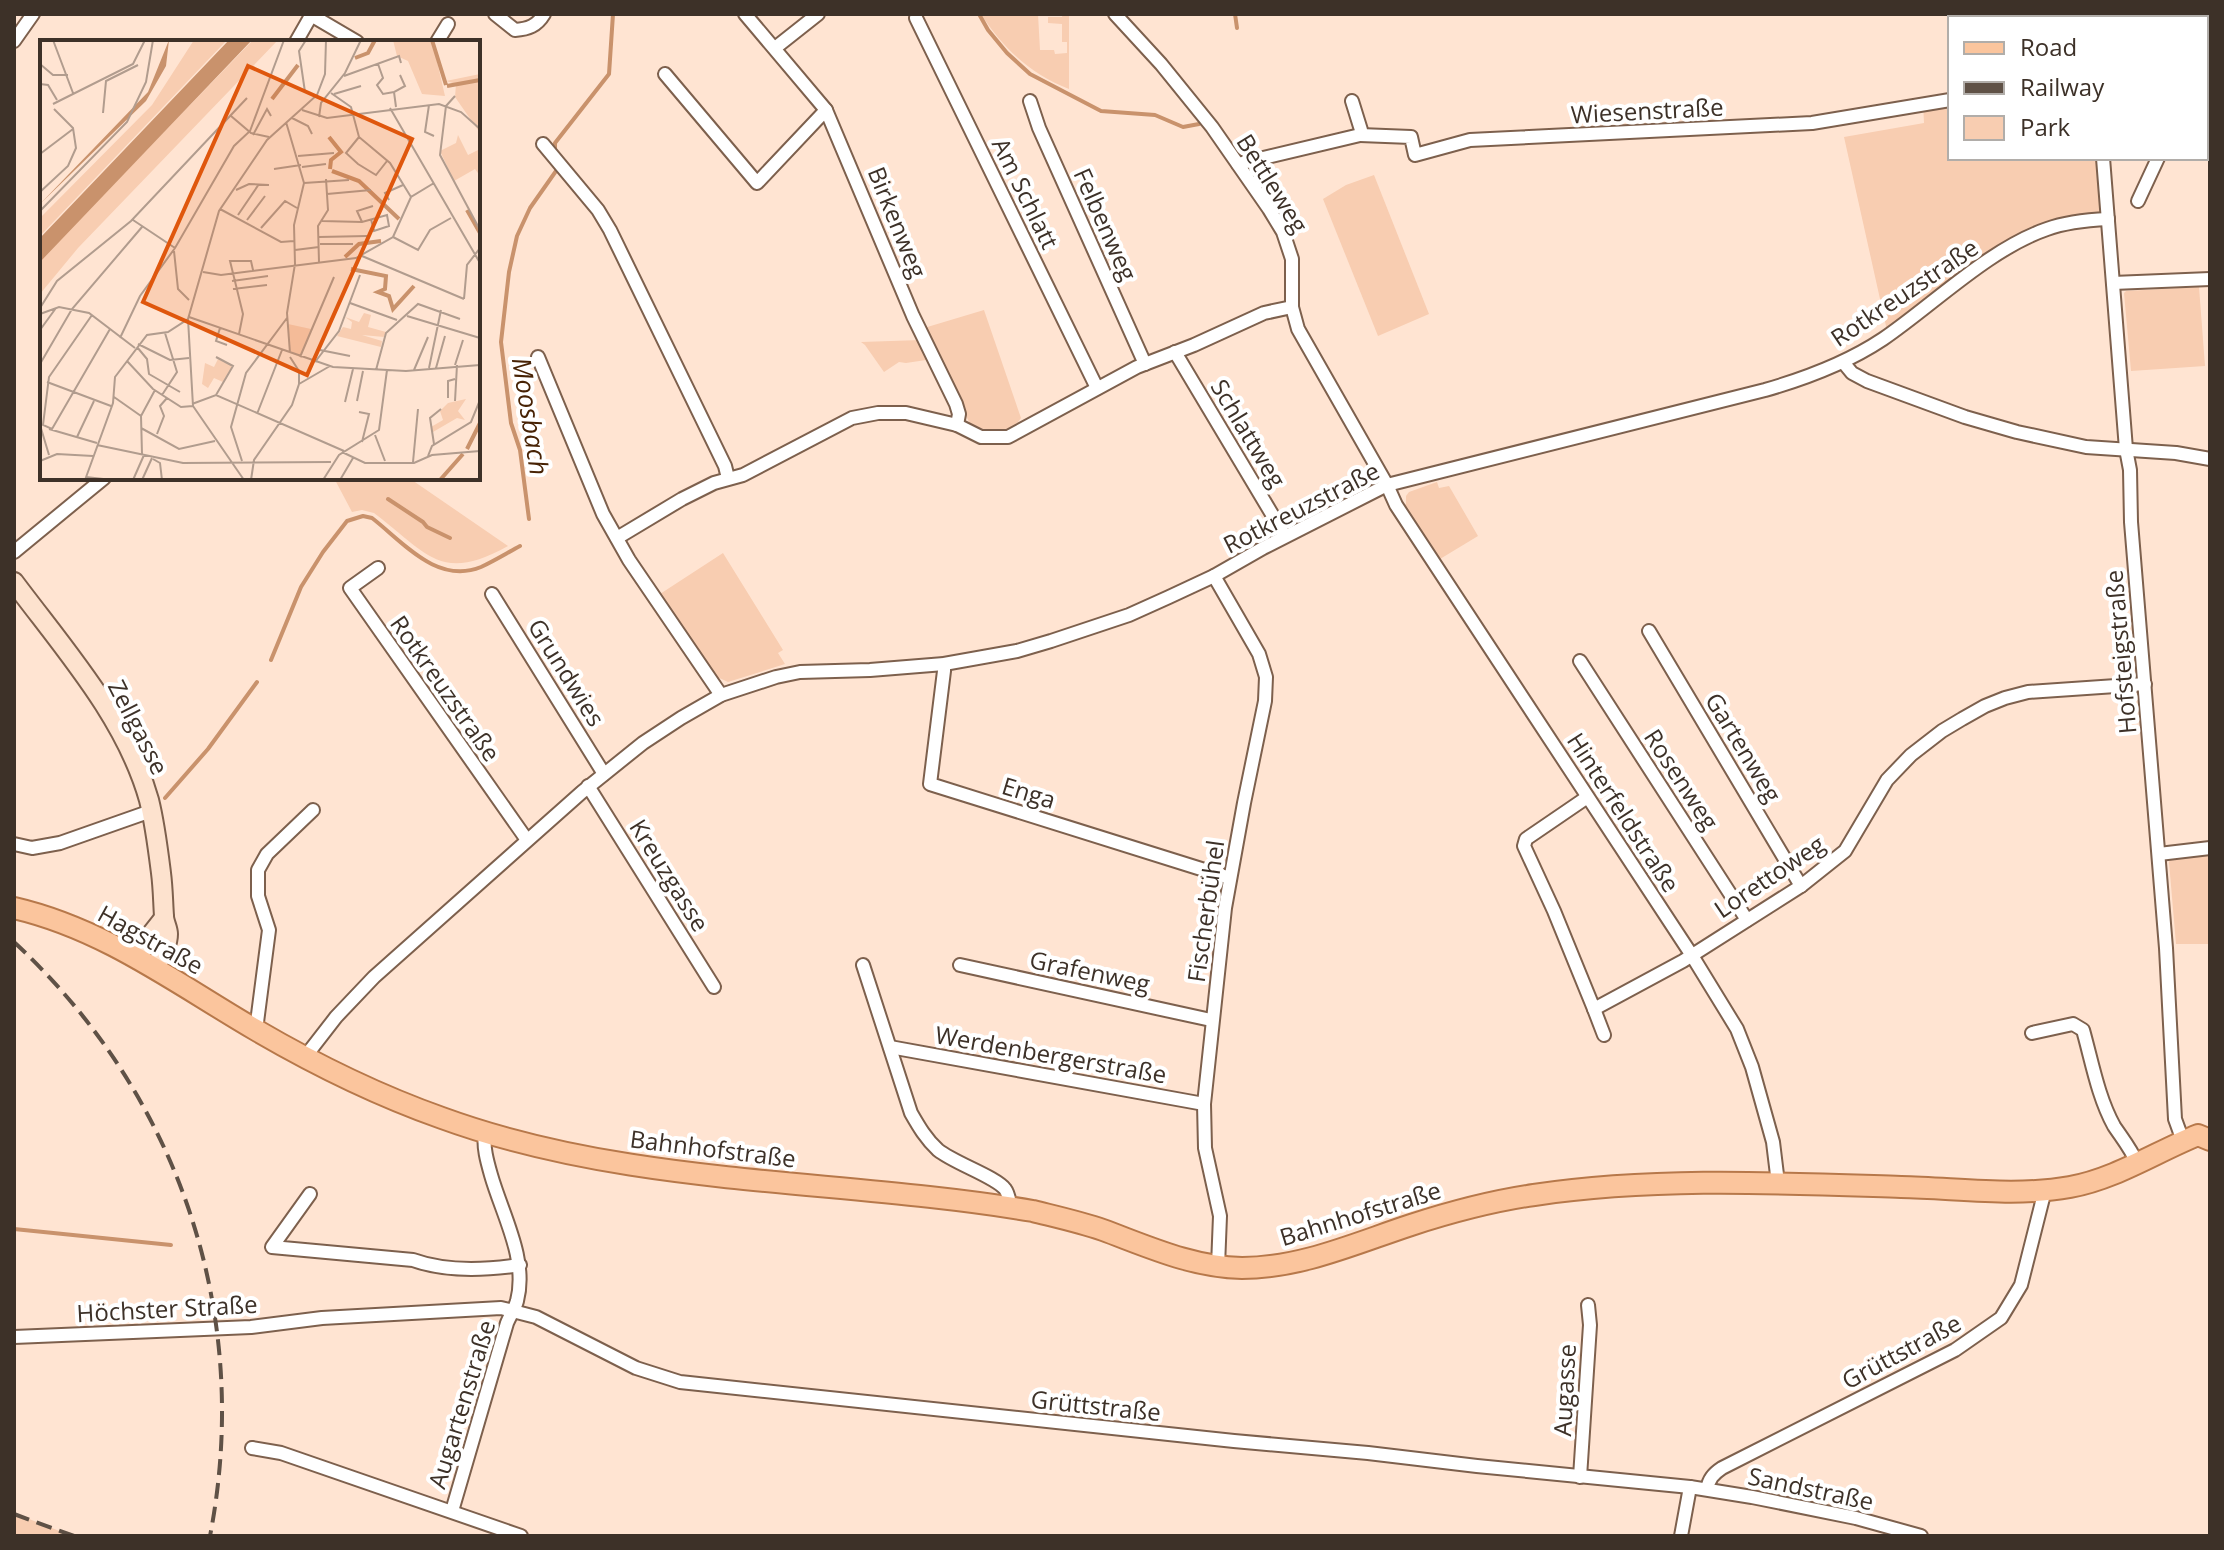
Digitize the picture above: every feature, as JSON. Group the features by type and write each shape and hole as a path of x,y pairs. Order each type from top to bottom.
{"main road":[{"name":"Zellgasse","path":"14,582 107,709 144,787 151,811 168,935 165,947 147,963"},
{"name":"Hagstraße","path":"14,908 70,924 147,963 256,1030 371,1091 485,1133"},
{"name":"Bahnhofstraße","path":"485,1133 600,1161 1011,1208 1088,1225 1174,1257 1218,1266 1260,1267 1309,1259 1455,1212 1531,1195 1634,1186 1778,1183 2045,1190 2072,1187 2117,1173 2200,1136"}],"street":[{"path":"14,41 33,14"},
{"path":"495,14 515,30 529,28 544,14"},
{"name":"Birkenweg","path":"745,14 826,110 907,302 956,404 959,414 957,425"},
{"path":"775,48 818,14"},
{"name":"Bettleweg","path":"1115,14 1178,84 1269,209 1288,244 1292,259 1292,307 1298,329 1387,485"},
{"path":"297,40 311,15 354,40"},
{"name":"Am Schlatt","path":"916,18 1097,388"},
{"path":"438,40 448,24"},
{"path":"665,74 757,183 826,110"},
{"name":"Wiesenstraße","path":"1238,164 1360,135 1411,137 1415,155 1470,140 1812,123 1948,100"},
{"name":"Felbenweg","path":"1030,101 1039,128 1145,364"},
{"path":"1352,101 1360,135"},
{"path":"543,144 598,210 620,248 728,478"},
{"name":"Hofsteigstraße","path":"2103,160 2159,854 2175,1119 2200,1136"},
{"path":"2138,201 2157,160"},
{"name":"Rotkreuzstraße","path":"305,1057 336,1017 374,977 588,786 681,718 721,695 800,672 944,664 1017,651 1089,629 1129,615 1214,576 1387,485 1807,377 1843,362 1884,338 2017,243 2056,226 2108,219"},
{"path":"2113,283 2210,279"},
{"path":"617,538 682,499 728,478 743,475 852,418 878,413 906,413 957,425 981,437 1008,437 1145,364 1264,313 1292,307"},
{"name":"Schlattweg","path":"1175,352 1285,536"},
{"path":"538,357 594,493 617,538 721,695"},
{"path":"1843,362 1861,378 1965,417 2017,432 2086,447 2176,453 2210,459"},
{"path":"14,552 102,480"},
{"name":"Hinterfeldstraße","path":"1387,485 1396,505 1737,1029 1752,1067 1773,1142 1778,1183"},
{"name":"Rotkreuzstraße","path":"378,568 350,588 527,840"},
{"name":"Fischerbühel","path":"1214,576 1259,654 1266,677 1263,714 1230,878 1211,1020 1204,1104 1205,1148 1220,1216 1218,1266"},
{"name":"Grundwies","path":"492,594 604,774"},
{"name":"Gartenweg","path":"1649,631 1801,886"},
{"name":"Rosenweg","path":"1580,661 1747,920"},
{"name":"Enga","path":"944,664 930,784 1230,878"},
{"name":"Lorettoweg","path":"1594,1009 1801,886 1845,851 1887,780 1903,763 1927,742 1962,719 1985,706 2028,692 2145,684"},
{"name":"Kreuzgasse","path":"588,786 714,987"},
{"path":"1586,798 1526,839 1524,846 1604,1035"},
{"path":"256,1030 269,930 258,896 258,870 267,854 313,810"},
{"path":"14,844 32,848 60,843 151,811"},
{"path":"2159,854 2210,848"},
{"path":"863,965 911,1113 920,1130 938,1150 1000,1184 1007,1192 1011,1208"},
{"name":"Grafenweg","path":"960,965 1211,1020"},
{"path":"2032,1033 2073,1024 2083,1030 2103,1098 2114,1125 2137,1163"},
{"name":"Werdenbergerstraße","path":"890,1047 1204,1104"},
{"path":"485,1133 483,1145 488,1165 520,1265 517,1301 513,1309"},
{"name":"Grüttstraße","path":"1707,1489 1714,1473 1722,1468 1955,1350 2001,1318 2021,1285 2045,1190"},
{"path":"310,1194 272,1247 413,1260 428,1265 493,1269 520,1265"},
{"name":"Augasse","path":"1580,1477 1590,1325 1588,1305"},
{"name":"Höchster Straße","path":"14,1337 251,1327 322,1318 486,1307 513,1309"},
{"name":"Grüttstraße","path":"513,1309 536,1317 636,1368 680,1382 1690,1487"},
{"name":"Augartenstraße","path":"452,1511 513,1309"},
{"name":"Augartenstraße","path":"252,1448 281,1453 521,1536"},
{"path":"1681,1536 1690,1487"},
{"name":"Sandstraße","path":"1690,1487 1856,1518 1921,1536"}],"green space":[{"path":"981,14 1038,14 1040,50 1054,50 1055,54 1067,53 1067,42 1062,42 1062,24 1048,23 1048,17 1069,14 1069,89 1042,76 1019,59"},
{"path":"1948,100 1948,160 2103,160 2108,219 2030,236 1888,335 1844,137 1924,123 1923,103"},
{"path":"1374,175 1429,314 1378,336 1323,199 1346,185"},
{"path":"2199,287 2205,366 2131,371 2124,293"},
{"path":"984,310 1021,418 1011,428 997,431 970,424 924,328"},
{"path":"921,340 931,363 926,360 899,362 884,372 861,342"},
{"path":"335,480 412,480 508,546 485,557 450,563 422,551 374,513 362,510 352,512"},
{"path":"1437,482 1439,488 1449,486 1478,536 1440,559 1404,505 1409,492"},
{"path":"723,553 783,650 778,653 785,664 728,682 715,676 660,594"},
{"path":"2210,854 2210,944 2176,944 2169,862 2171,858"},
{"path":"14,1513 72,1536 14,1536"}],"waterway":[{"name":"Moosbach","path":"555,153 555,143 609,74 613,14"},
{"name":"Moosbach","path":"979,14 1007,53 1030,74 1101,111 1155,115 1183,127 1199,124"},
{"name":"Moosbach","path":"1235,14 1237,28"},
{"name":"Moosbach","path":"529,519 520,450 511,423 501,342 509,272 517,236 530,208 556,171 556,165"},
{"path":"388,499 427,527 450,538"},
{"name":"Moosbach","path":"271,660 301,587 347,521 363,516 372,518 422,558 450,570 465,571 481,567 520,546"},
{"name":"Moosbach","path":"165,798 208,749 257,682"},
{"path":"14,1229 171,1245"}],"railway":[{"path":"14,942 72,1002 120,1068 160,1139 190,1213 210,1291 221,1371 221,1453 210,1536"},
{"path":"14,1514 74,1536"}]}
